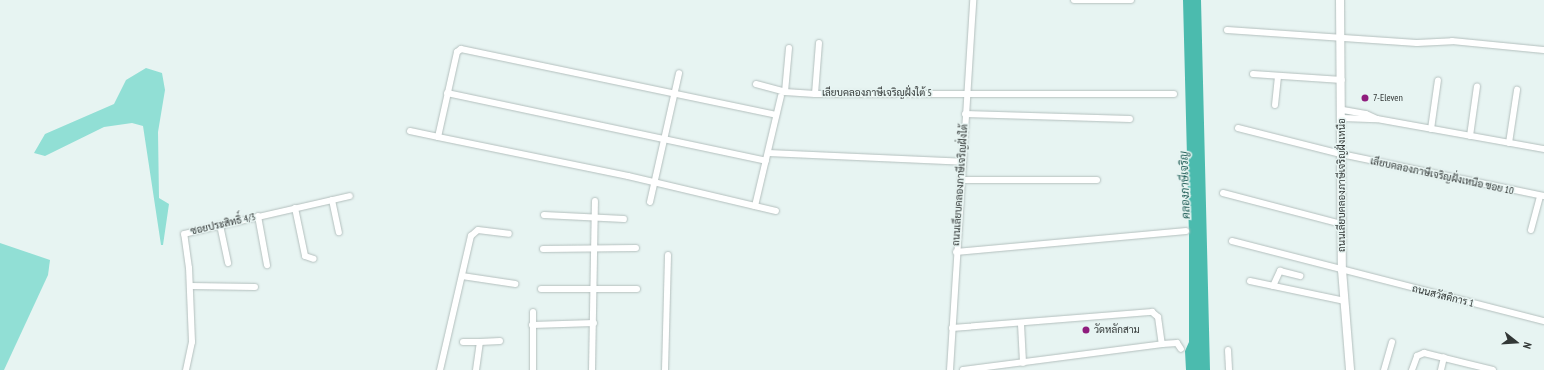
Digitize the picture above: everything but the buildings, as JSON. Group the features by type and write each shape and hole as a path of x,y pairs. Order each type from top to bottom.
{"main road":[{"name":"ถนนเลียบคลองภาษีเจริญฝั่งเหนือ","path":"1340,0 1342,80 1342,270 1350,370"}],"street":[{"name":"ถนนเลียบคลองภาษีเจริญฝั่งใต้","path":"950,370 956,252 973,0"},
{"path":"1074,0 1131,0"},
{"path":"1227,30 1417,43 1452,41 1544,50"},
{"name":"เลียบคลองภาษีเจริญฝั่งใต้ 5","path":"819,43 815,94 967,92 1174,94"},
{"path":"755,206 776,115 783,94 789,48"},
{"path":"438,137 457,52 461,49 776,115"},
{"path":"650,202 663,138 679,74"},
{"path":"1252,74 1342,80"},
{"path":"1275,105 1278,76"},
{"path":"1431,129 1438,80"},
{"path":"756,84 783,94 815,94"},
{"path":"1470,136 1477,86"},
{"path":"1509,143 1517,90"},
{"path":"447,93 766,161"},
{"path":"965,114 1130,119"},
{"path":"1342,114 1544,149"},
{"name":"เลียบคลองภาษีเจริญฝั่งเหนือ ซอย 10","path":"1238,128 1341,154 1542,196"},
{"path":"410,132 654,182 776,210"},
{"path":"768,152 963,162"},
{"path":"961,180 1096,180"},
{"path":"1223,193 1341,224"},
{"name":"ซอยประสิทธิ์ 4/3","path":"186,370 192,342 190,286 184,234 350,196"},
{"path":"1531,230 1542,196"},
{"path":"332,200 340,232"},
{"path":"592,370 594,324 594,201"},
{"path":"295,208 305,256 314,259"},
{"path":"544,215 624,218"},
{"path":"258,216 267,265"},
{"path":"220,225 228,263"},
{"path":"440,370 471,236 475,230 509,234"},
{"path":"956,252 1186,231"},
{"name":"ถนนสวัสดิการ 1","path":"1232,241 1544,321"},
{"path":"543,249 636,248"},
{"path":"666,370 668,255"},
{"path":"1272,286 1280,271 1300,276"},
{"path":"462,276 516,284"},
{"path":"1250,281 1345,301"},
{"path":"190,286 255,287"},
{"path":"541,289 637,288"},
{"path":"533,312 533,370"},
{"path":"952,328 1021,324 1155,312 1162,344"},
{"path":"532,325 594,324"},
{"path":"1021,324 1023,362"},
{"path":"463,342 500,341"},
{"path":"476,370 480,342"},
{"path":"1384,370 1392,342"},
{"path":"963,370 1162,344 1177,343 1181,349"},
{"path":"1228,350 1229,370"},
{"path":"1412,370 1419,354 1444,357 1472,367 1493,370"},
{"path":"1441,370 1444,357"}],"shaded area":[{"path":"1183,0 1201,0 1210,370 1186,370 1185,351 1189,342 1189,236"},
{"path":"146,68 162,73 165,90 158,132 159,198 169,204 163,245 161,245 143,126 132,123 104,127 45,156 34,153 45,134 114,104 126,80"},
{"path":"0,243 50,260 48,275 4,370 0,370"}],"place":[{"name":"7-Eleven","path":"1365,98"},
{"name":"วัดหลักสาม","path":"1086,330"}],"water label":[{"name":"คลองภาษีเจริญ","path":"1185,185"}]}
